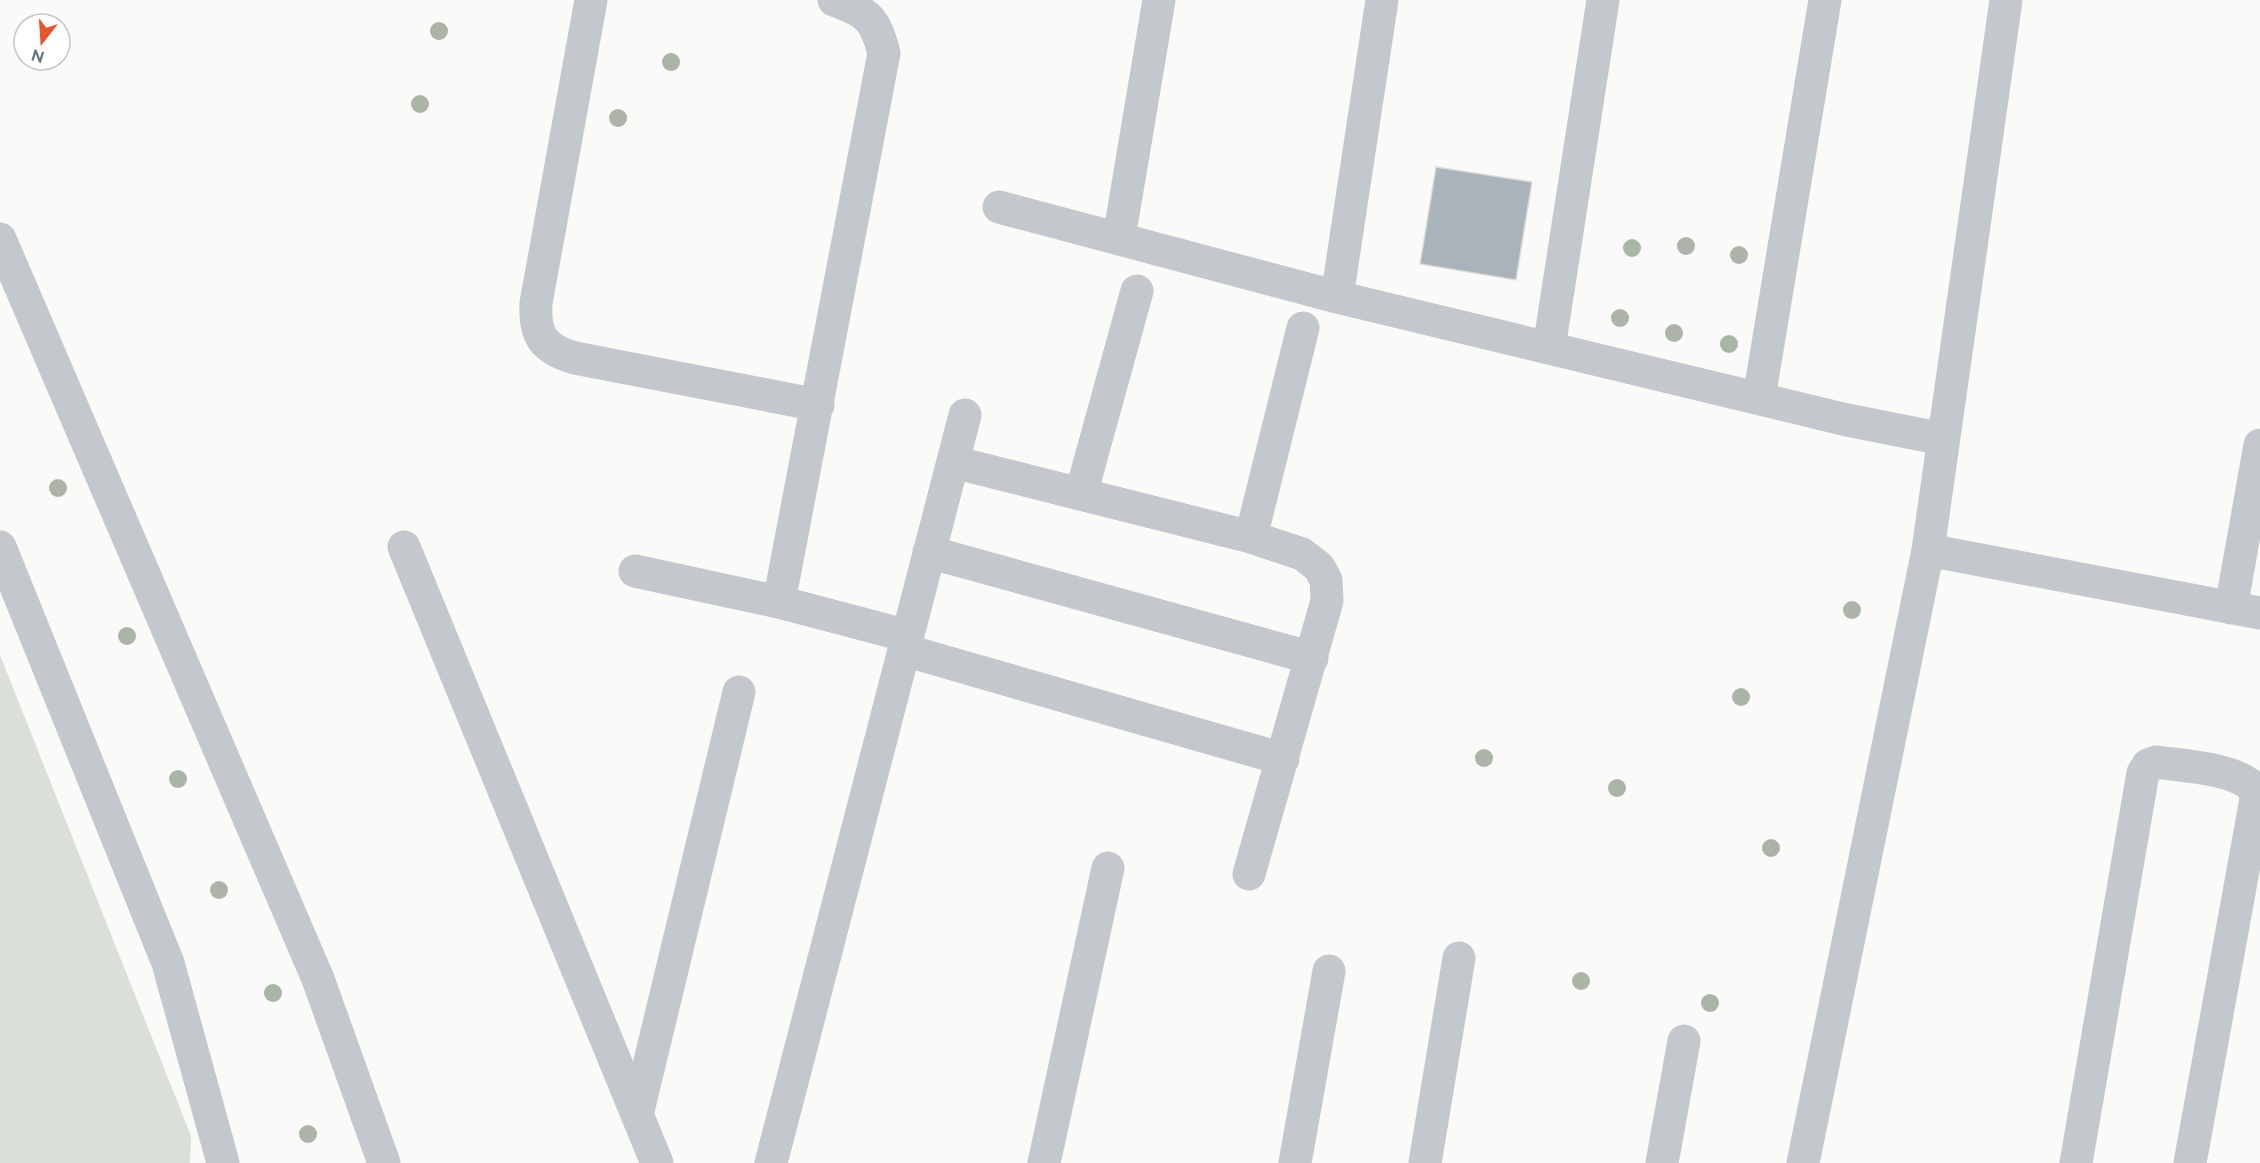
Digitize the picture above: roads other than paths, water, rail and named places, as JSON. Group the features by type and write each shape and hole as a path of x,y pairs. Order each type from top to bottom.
{"street":[{"path":"591,0 536,303 535,325 545,343 557,353 575,358 818,405"},
{"path":"779,602 884,53 877,27 860,10 834,0"},
{"path":"1119,238 1159,0"},
{"path":"1337,297 1382,0"},
{"path":"1549,348 1603,0"},
{"path":"1759,398 1826,0"},
{"path":"1803,1163 1928,550 2006,0"},
{"path":"999,207 1337,297 1847,420 1943,439"},
{"path":"0,239 318,979 384,1163"},
{"path":"1081,494 1137,291"},
{"path":"1251,537 1303,328"},
{"path":"771,1163 965,415"},
{"path":"1928,550 2246,610 2260,445"},
{"path":"953,462 1251,537 1302,554 1319,567 1326,580 1327,601 1249,874"},
{"path":"0,547 168,963 223,1163"},
{"path":"404,547 657,1163"},
{"path":"929,552 1312,658"},
{"path":"635,571 779,602 1283,759"},
{"path":"637,1115 739,692"},
{"path":"2076,1163 2143,772 2148,765 2156,762 2234,775 2247,781 2254,788 2256,799 2190,1163"},
{"path":"1044,1163 1108,868"},
{"path":"1425,1163 1459,958"},
{"path":"1295,1163 1329,971"},
{"path":"1662,1163 1684,1041"}]}
